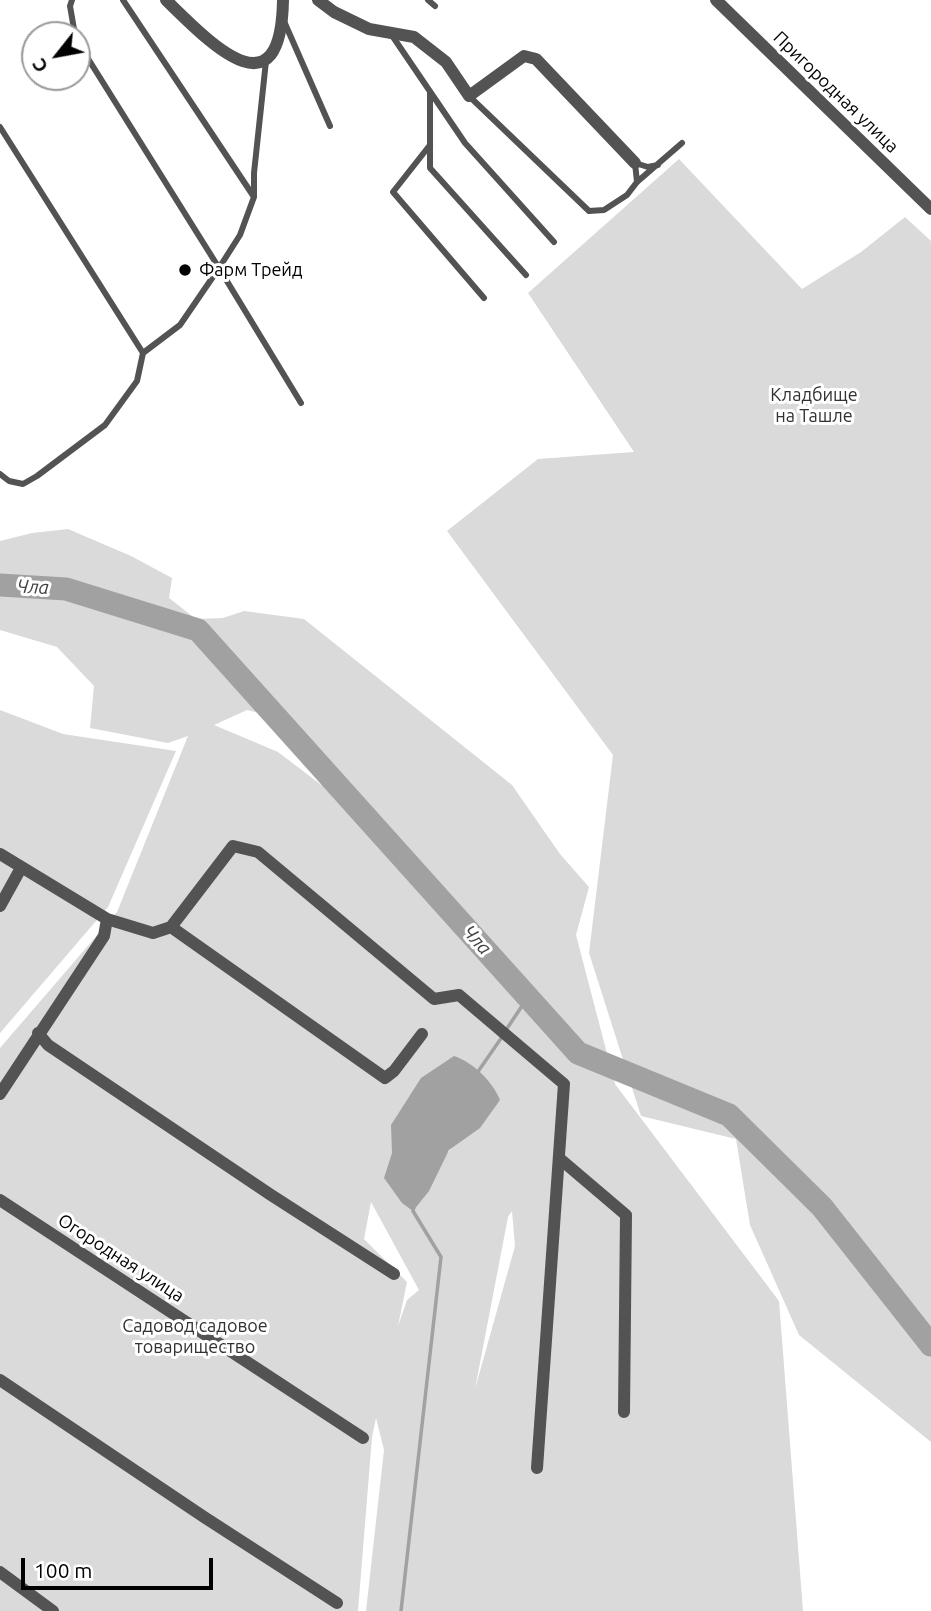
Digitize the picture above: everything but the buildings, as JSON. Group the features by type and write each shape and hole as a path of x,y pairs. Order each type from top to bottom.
{"street":[{"path":"166,0 225,52 244,63 258,64 273,54 283,17 283,0"},
{"path":"318,0 334,12 369,29 414,37 446,62 470,96 524,56 536,59 635,163"},
{"name":"Пригородная улица","path":"716,0 931,209"},
{"path":"0,854 107,919 153,933 171,927 233,846 258,852 434,999 459,995 564,1084 537,1468"},
{"path":"0,906 21,868"},
{"path":"0,1094 104,936 107,919"},
{"path":"171,927 384,1078 394,1071 422,1034"},
{"path":"38,1033 48,1045 394,1274"},
{"path":"559,1158 625,1215 624,1412"},
{"name":"Огородная улица","path":"0,1200 363,1438"},
{"path":"0,1380 192,1510 337,1603"},
{"path":"0,1572 53,1611"}],"lane":[{"path":"72,0 70,6 73,21"},
{"path":"123,0 254,197"},
{"path":"428,0 435,6"},
{"path":"283,17 330,126"},
{"path":"389,33 465,143 554,242"},
{"path":"0,474 9,481 23,484 105,425 137,381 143,353 180,325 219,268 240,235 254,197 265,61"},
{"path":"91,63 301,403"},
{"path":"430,92 430,168 526,275"},
{"path":"470,96 589,211 604,209 627,195 637,182 660,165 682,143"},
{"path":"0,127 143,353"},
{"path":"430,145 393,192 484,298"},
{"path":"637,182 635,163 648,167 660,165"}],"green space":[{"name":"Кладбище на Ташле","path":"679,159 802,289 861,252 905,217 931,241 931,1442 799,1335 750,1225 736,1139 641,1116 589,953 613,755 447,531 538,459 634,452 528,293"},
{"name":"Садовод садовое товарищество","path":"68,529 131,556 172,578 169,598 196,619 223,618 244,611 304,619 512,785 560,854 589,887 576,935 615,1084 779,1301 803,1611 366,1611 384,1450 376,1418 372,1437 358,1611 0,1611 0,1048 117,912 188,736 168,743 90,728 94,686 57,647 0,630 0,541 32,533","holes":["247,710 272,716 275,732 328,790 278,752 214,725","405,1131 454,1145 437,1166","371,1202 419,1290 407,1300 398,1326 407,1282 364,1239","512,1211 515,1246 475,1389 508,1217"]},
{"path":"0,710 63,734 176,751 108,907 0,1033"}],"shaded area":[{"path":"454,1056 481,1074 493,1086 500,1100 480,1128 449,1150 429,1191 413,1211 402,1203 384,1178 392,1153 391,1125 421,1078"}],"waterway":[{"name":"Чла","path":"0,585 66,589 198,630 578,1053 729,1115 822,1207 931,1345"},
{"path":"506,1030 528,997"},
{"path":"477,1073 502,1037"},
{"path":"401,1611 441,1257 413,1211 414,1207"}],"place":[{"name":"Фарм Трейд","path":"185,270"}]}
